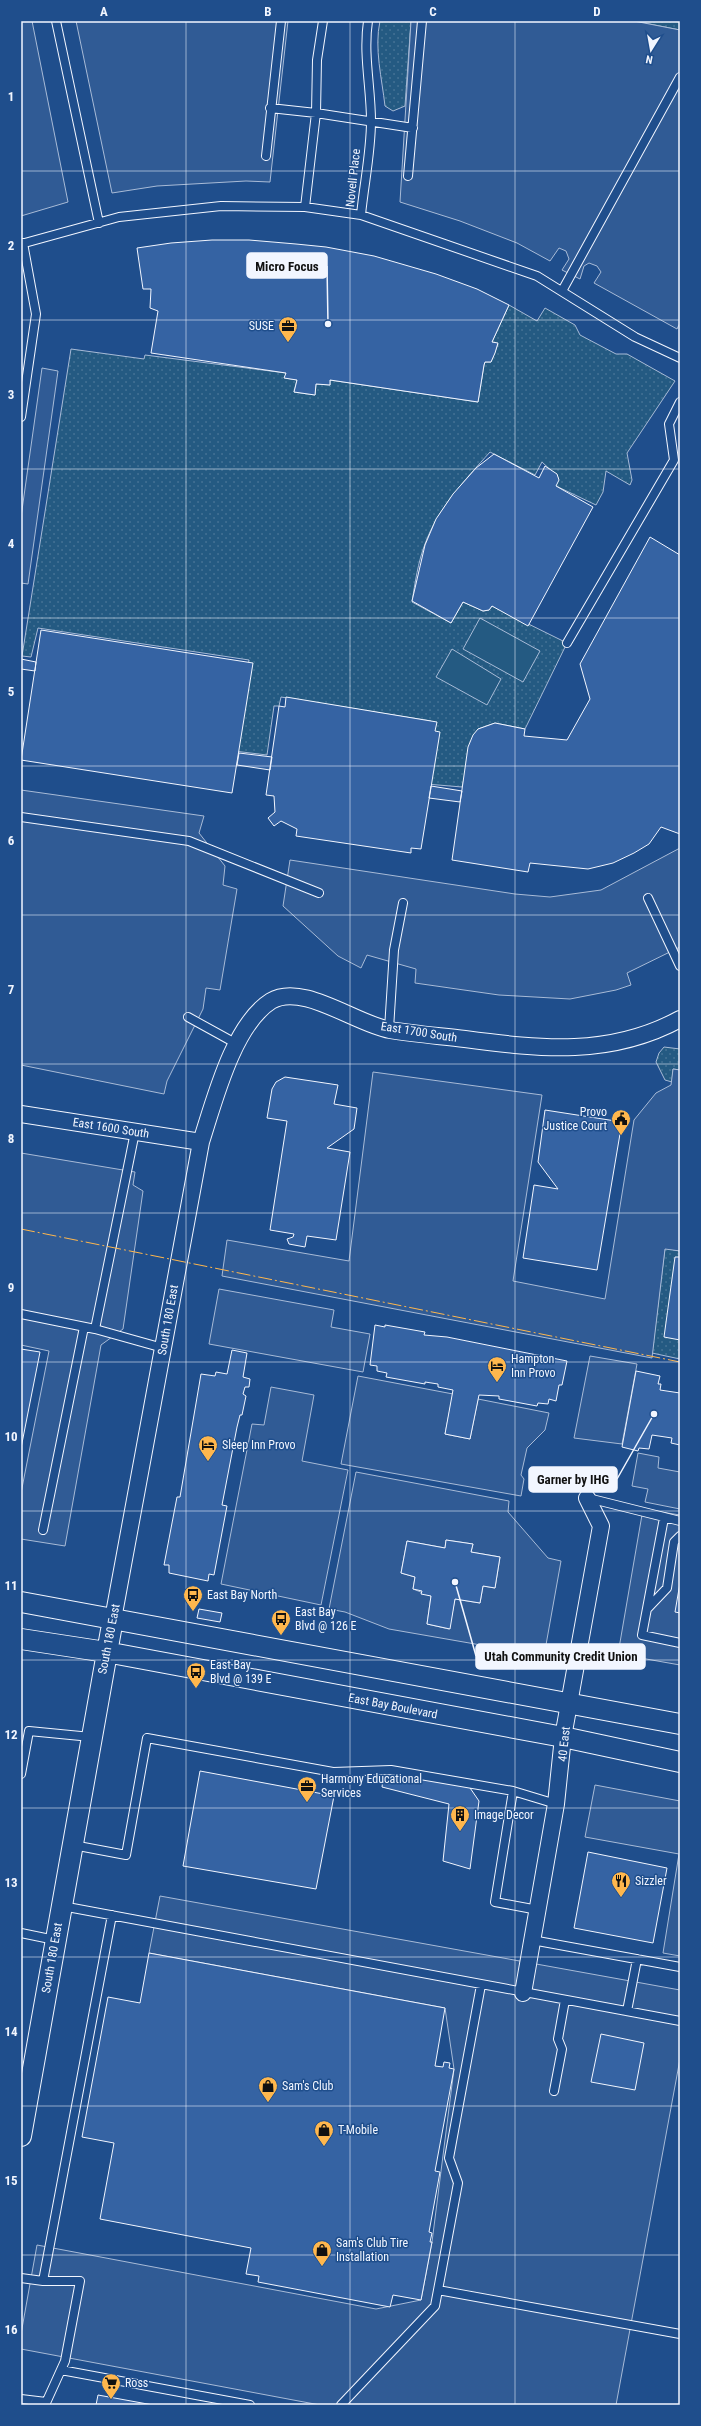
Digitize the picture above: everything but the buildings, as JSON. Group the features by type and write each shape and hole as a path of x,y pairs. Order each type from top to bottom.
{"street":[{"name":"East 1700 South","path":"201,1142 226,1067 237,1044 256,1013 271,1001 285,996 311,998 356,1019 389,1029 537,1048 587,1047 659,1030 680,1019"},
{"name":"East 1600 South","path":"21,1114 201,1142"},
{"name":"South 180 East","path":"21,2136 106,1652 201,1142"},
{"name":"40 East","path":"523,1992 556,1804 563,1737 601,1526 587,1498"},
{"path":"21,1602 570,1702 680,1724"},
{"name":"East Bay Boulevard","path":"21,1639 106,1652 563,1737 680,1762"}],"lane":[{"path":"56,21 99,223"},
{"path":"266,156 270,108 281,21"},
{"path":"305,208 316,113 317,60 324,21"},
{"name":"Novell Place","path":"22,244 119,217 221,206 305,208 361,215 371,121 365,60 368,21"},
{"path":"408,176 422,21"},
{"path":"562,291 680,77"},
{"path":"270,108 316,113 413,128"},
{"path":"361,215 537,276 635,337 680,358"},
{"path":"21,417 36,314 22,244"},
{"path":"567,643 677,459 669,424 680,402"},
{"path":"21,817 189,841 319,893"},
{"path":"648,898 680,966"},
{"path":"389,1029 394,950 403,903"},
{"path":"188,1017 237,1044"},
{"path":"95,1329 134,1132"},
{"path":"21,1314 95,1329 163,1348"},
{"path":"43,1530 84,1327"},
{"path":"587,1498 680,1521"},
{"path":"664,1518 642,1635 680,1643"},
{"path":"647,1609 668,1588 674,1542 680,1536"},
{"path":"21,1774 29,1731 91,1737"},
{"path":"72,1845 126,1855 147,1738 333,1772 391,1770 513,1791 556,1804"},
{"path":"513,1791 495,1902 538,1910"},
{"path":"61,1905 481,1985 680,2021"},
{"path":"43,2281 112,1915"},
{"path":"21,1934 56,1940"},
{"path":"532,1940 680,1967"},
{"path":"627,2012 637,1959"},
{"path":"341,2405 435,2306 458,2183 449,2158 481,1985"},
{"path":"554,2091 562,2049 558,2039 565,2000"},
{"path":"21,2278 43,2281 80,2281 65,2361 46,2404 21,2399"},
{"path":"438,2290 680,2334"},
{"path":"61,2370 250,2405"}],"shaded area":[{"path":"21,21 32,21 68,202 21,216"},
{"path":"76,21 288,21 270,182 246,181 157,186 112,193"},
{"path":"380,21 411,21 405,106 393,111 385,106 378,53 378,31"},
{"path":"411,21 634,21 680,30 680,323 677,329 594,283 601,272 597,266 589,263 584,266 580,279 562,270 569,259 566,251 559,248 550,261 517,243 460,221 400,202"},
{"path":"634,21 680,21 680,30"},
{"path":"509,305 537,321 545,308 575,325 580,335 616,354 627,354 675,381 627,453 632,480 630,485 606,471 603,492 596,505 554,485 558,477 542,462 535,475 490,452 453,495 430,531 420,558 412,602 451,623 463,602 483,611 489,610 492,606 567,643 525,729 495,723 478,729 462,787 426,784 431,721 281,697 279,706 274,706 267,755 234,751 249,660 38,628 31,657 22,656 71,349 144,359 145,355 286,373 285,378 297,380 294,392 315,395 316,384 330,385 330,380 478,402 484,365 485,362 491,362 498,344 492,342"},
{"path":"42,368 58,371 28,584 21,583 21,517"},
{"path":"480,618 540,651 523,682 463,649"},
{"path":"452,649 501,679 487,705 436,677"},
{"path":"21,790 204,816 199,833 225,866 223,885 237,889 220,990 206,988 203,1009 167,1081 164,1094 21,1065"},
{"path":"680,848 680,947 627,973 631,985 616,990 570,999 499,995 415,983 416,969 367,955 361,968 338,956 283,906 290,860 515,894 550,897 601,890"},
{"path":"664,1047 680,1049 680,1070 673,1069 672,1082 665,1080 656,1062 659,1053"},
{"path":"673,1069 680,1070 680,1251 665,1249 652,1358 222,1276 227,1240 349,1261 373,1072 542,1095 513,1281 605,1299 634,1120 656,1093 671,1085"},
{"path":"21,1153 135,1172 133,1185 143,1191 123,1329 101,1345 65,1546 21,1539 21,1493 49,1351 21,1345"},
{"path":"665,1248 680,1251 680,1359 652,1353"},
{"path":"219,1289 334,1310 331,1327 370,1334 363,1372 209,1344"},
{"path":"590,1356 637,1364 622,1444 574,1438"},
{"path":"358,1376 453,1394 445,1434 470,1439 478,1399 549,1413 545,1430 527,1448 521,1475 524,1479 521,1496 341,1464"},
{"path":"271,1387 314,1395 302,1461 348,1470 321,1605 221,1584 252,1424 264,1425"},
{"path":"638,1453 659,1457 658,1468 680,1472 680,1509 645,1502 648,1489 632,1486"},
{"path":"356,1472 509,1501 508,1512 548,1558 561,1561 544,1656 389,1629 345,1612 329,1609","holes":["446,1540 473,1544 471,1552 500,1557 495,1588 483,1586 480,1603 455,1599 449,1629 427,1624 431,1596 413,1589 415,1577 401,1573 407,1541 445,1548"]},
{"path":"643,1509 680,1515 680,1665 618,1654"},
{"path":"595,1785 680,1801 680,1956 663,1953 679,1854 585,1837"},
{"path":"160,1896 680,1990 680,2059 616,2405 320,2405 21,2349 21,2334 37,2245 376,2309 421,2300 432,2242 454,2069 445,2008 149,1953"}],"power":[{"path":"21,1229 680,1362"}],"place":[{"name":"Micro Focus","path":"328,324"},
{"name":"SUSE","path":"288,343"},
{"name":"Provo Justice Court","path":"621,1136"},
{"name":"Hampton Inn Provo","path":"497,1383"},
{"name":"Garner by IHG","path":"654,1414"},
{"name":"Sleep Inn Provo","path":"208,1462"},
{"name":"Utah Community Credit Union","path":"455,1582"},
{"name":"East Bay North","path":"193,1612"},
{"name":"East Bay Blvd @ 126 E","path":"281,1636"},
{"name":"East Bay Blvd @ 139 E","path":"196,1689"},
{"name":"Harmony Educational Services","path":"307,1803"},
{"name":"Image Decor","path":"460,1832"},
{"name":"Sizzler","path":"621,1898"},
{"name":"Sam's Club","path":"268,2103"},
{"name":"T-Mobile","path":"324,2147"},
{"name":"Sam's Club Tire Installation","path":"322,2267"},
{"name":"Ross","path":"111,2400"}]}
